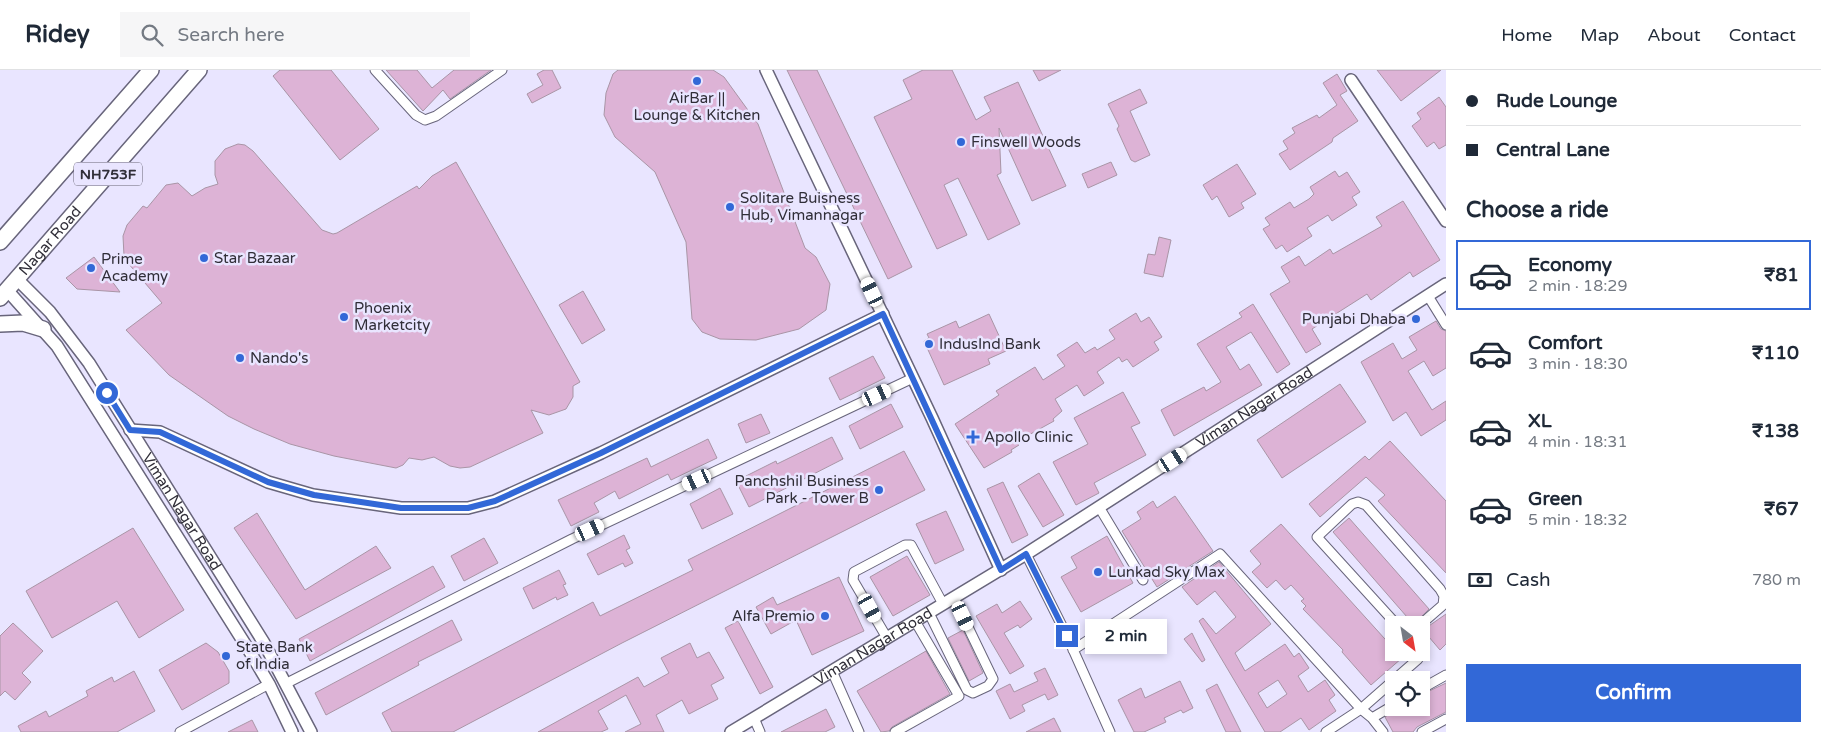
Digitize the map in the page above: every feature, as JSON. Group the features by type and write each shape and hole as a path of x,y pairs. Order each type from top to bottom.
{"highway":[{"name":"NH753F","path":"0,242 151,70"},
{"name":"Nagar Road","path":"6,287 199,70"},
{"path":"0,324 23,323 43,329"}],"street":[{"path":"375,70 416,115 424,120 436,116 502,70"},
{"path":"766,70 883,314 1001,570"},
{"path":"1351,80 1446,221"},
{"name":"Viman Nagar Road","path":"731,732 1001,570 1446,284"},
{"name":"Viman Nagar Road","path":"6,287 57,346 155,498 269,684 292,732"},
{"name":"Viman Nagar Road","path":"6,287 74,342 264,643 287,683 311,732"},
{"path":"1428,296 1446,324"},
{"path":"130,430 160,432 268,482 314,495 401,508 468,508 495,501 592,457 883,314"},
{"path":"287,683 572,539 913,378"},
{"path":"1389,616 1317,537 1352,504 1358,502 1366,505 1440,589 1444,596 1443,605 1430,616"},
{"path":"1099,508 1143,580"},
{"path":"887,638 853,580 854,572 908,544 911,545 943,604"},
{"path":"1026,554 1073,650 1110,732"},
{"path":"1073,650 1220,554 1383,732"},
{"path":"929,613 967,690 973,693 988,686 993,680 954,598"},
{"path":"895,732 960,696 915,621"},
{"path":"1326,732 1360,709 1416,661"},
{"path":"832,671 855,731"},
{"path":"1430,684 1446,675"},
{"path":"180,732 269,684"},
{"path":"1372,718 1385,710"},
{"path":"754,718 760,732"},
{"path":"1422,732 1446,719"}],"building":[{"path":"280,70 331,70 379,129 340,160 273,76"},
{"path":"386,70 417,70 432,88 454,70 491,70 450,99 443,90 423,111"},
{"path":"544,70 552,70 561,88 532,103 527,94 543,85 537,74"},
{"name":"Solitare Buisness Hub, Vimannagar","path":"618,70 713,70 724,77 758,124 805,248 816,257 830,284 826,310 799,329 756,340 720,339 702,332 692,319 686,242 655,172 615,137 604,115 606,93 613,74"},
{"path":"787,70 817,70 912,267 888,279"},
{"path":"923,70 952,70 976,120 991,111 984,97 1018,82 1066,186 1032,201 999,128 1001,173 997,175 1020,224 988,240 958,178 944,185 967,235 937,249 874,117 912,99 903,80"},
{"path":"1033,70 1061,70 1039,81"},
{"path":"1377,70 1441,70 1401,101"},
{"path":"1337,74 1347,91 1340,95 1358,121 1333,138 1332,142 1290,170 1279,154 1288,149 1283,141 1295,133 1292,128 1317,115 1319,118 1337,105 1323,83"},
{"path":"1140,89 1147,103 1130,111 1150,155 1135,162 1131,160 1117,129 1119,126 1108,104"},
{"path":"1439,97 1446,107 1446,145 1439,149 1434,142 1427,147 1412,126 1421,119 1417,113"},
{"name":"Phoenix Marketcity","path":"238,144 245,145 253,151 322,230 333,234 417,186 419,189 432,176 456,162 580,382 573,386 573,397 566,409 549,415 531,410 543,433 470,467 450,466 434,457 422,460 409,458 403,465 396,468 334,456 290,444 228,416 169,375 126,330 162,303 128,263 124,256 123,236 127,225 143,206 147,208 166,185 178,183 192,196 205,188 218,184 215,175 215,161 225,149"},
{"path":"1111,162 1117,175 1088,188 1082,174"},
{"path":"1237,164 1256,194 1241,203 1244,208 1229,217 1217,196 1212,200 1203,185"},
{"path":"1335,171 1339,177 1347,172 1360,192 1352,197 1357,205 1332,221 1328,215 1307,228 1312,236 1287,252 1282,245 1276,249 1263,229 1270,225 1265,218 1290,202 1294,208 1309,199 1314,194 1310,187"},
{"path":"1403,201 1440,260 1413,277 1410,272 1371,300 1367,294 1312,329 1321,344 1306,353 1270,294 1290,282 1281,267 1299,256 1305,266 1330,249 1333,254 1382,226 1376,217"},
{"path":"1159,237 1171,240 1163,277 1144,273 1148,254 1155,255"},
{"name":"Prime Academy","path":"94,257 120,292 77,289 66,278"},
{"path":"583,291 605,330 582,344 559,305"},
{"path":"1253,304 1290,364 1277,373 1251,332 1226,347 1240,370 1249,364 1262,385 1174,436 1161,410 1204,387 1206,391 1221,382 1197,344 1242,317 1239,313"},
{"path":"1136,313 1141,322 1149,317 1162,337 1154,342 1159,350 1133,367 1127,359 1122,362 1119,357 1097,372 1104,383 1084,396 1077,385 1055,399 1062,411 1053,419 1054,421 1016,442 1019,445 1011,450 1012,452 984,468 955,424 999,395 996,391 1035,367 1043,380 1065,366 1057,355 1077,342 1085,353 1095,347 1097,350 1115,339 1109,330"},
{"path":"989,314 1006,351 988,359 990,364 944,385 924,341 929,338 927,334 956,321 959,328"},
{"path":"1436,321 1441,329 1446,331 1446,368 1433,376 1424,361 1408,371 1432,410 1446,401 1446,420 1421,436 1406,412 1393,421 1361,362 1393,343 1402,359 1417,350 1409,337"},
{"path":"873,356 885,378 840,400 829,378"},
{"path":"1340,384 1366,422 1282,478 1257,440"},
{"path":"1123,392 1140,423 1131,427 1146,455 1094,483 1099,493 1076,505 1053,462 1088,444 1074,418"},
{"path":"891,404 903,427 860,449 849,426"},
{"path":"761,414 770,433 746,443 738,424"},
{"path":"832,437 843,459 749,507 736,481 776,461 777,464"},
{"path":"708,439 717,458 671,480 668,474 619,499 615,491 594,503 599,512 571,526 558,500 647,458 651,467"},
{"path":"1390,441 1446,501 1446,573 1378,501 1385,495 1366,477 1320,517 1309,504 1365,456 1369,460"},
{"path":"904,451 925,490 622,643 453,732 392,732 382,713 593,602 600,616 693,570 688,560"},
{"path":"1039,473 1064,515 1043,527 1018,486"},
{"path":"1003,482 1028,535 1012,543 987,489"},
{"path":"720,488 733,514 702,529 690,504"},
{"path":"1175,496 1213,551 1157,587 1122,531 1141,519 1137,512 1153,501 1157,508"},
{"path":"946,511 964,550 935,564 916,524"},
{"path":"257,513 305,590 376,546 391,568 296,619 234,528"},
{"path":"1349,518 1429,609 1422,616 1406,616 1333,532"},
{"path":"1281,524 1385,639 1385,661 1399,661 1371,685 1342,652 1343,650 1303,609 1306,606 1301,601 1304,599 1291,585 1285,590 1276,580 1267,588 1252,572 1261,564 1250,551"},
{"path":"133,528 184,610 139,638 117,601 52,638 26,591"},
{"path":"624,535 630,548 626,550 633,563 625,567 623,563 598,575 587,554"},
{"name":"Lunkad Sky Max","path":"1107,536 1133,583 1081,612 1061,577 1077,568 1071,557"},
{"path":"484,538 498,563 464,581 451,556"},
{"path":"907,556 930,595 893,616 870,577"},
{"path":"1219,562 1271,624 1235,653 1245,671 1285,644 1294,657 1299,653 1309,668 1298,676 1308,692 1325,680 1335,695 1329,700 1336,711 1309,730 1301,718 1280,732 1265,732 1199,621 1203,618 1216,634 1236,617 1215,591 1197,605 1182,587","holes":["1278,680 1287,694 1267,708 1258,693"]},
{"path":"433,566 445,587 310,661 299,639"},
{"path":"559,570 566,584 563,585 568,595 557,600 556,597 533,609 523,588"},
{"name":"Alfa Premio","path":"839,577 864,631 812,655 796,620 771,634 756,607 773,597 777,605"},
{"path":"1020,601 1032,619 1020,628 1018,625 1004,633 1024,666 1010,674 976,616 997,604 1002,613"},
{"path":"1446,614 1446,644 1440,650 1430,638 1430,625"},
{"path":"452,620 462,640 418,662 419,665 326,715 315,693"},
{"path":"738,621 773,687 760,694 725,628"},
{"path":"13,623 43,651 22,673 31,682 15,700 5,691 0,696 0,636"},
{"path":"963,630 983,673 969,681 948,638"},
{"path":"1192,633 1205,660 1202,662 1184,639"},
{"path":"206,643 218,652 229,671 229,683 182,710 159,670"},
{"path":"690,643 697,658 709,652 724,678 711,685 718,699 689,714 682,700 656,715 664,732 625,732 641,724 626,695 598,711 608,729 601,732 538,732 638,677 644,687 669,673 661,658"},
{"path":"926,651 950,694 892,727 889,731 881,732 857,691"},
{"path":"1045,668 1058,695 1048,700 1045,694 1022,705 1025,711 1010,719 996,691 1010,684 1014,692 1038,681 1034,673"},
{"path":"134,671 155,711 117,732 21,732 18,726 46,711 49,717 88,696 86,691 112,677 114,682"},
{"path":"1180,681 1193,708 1183,713 1181,710 1164,718 1166,722 1144,732 1134,732 1118,700 1141,688 1145,698"},
{"path":"1446,683 1446,712 1417,727 1413,732 1393,732 1385,717 1387,716 1430,716 1430,691"},
{"path":"1217,684 1241,732 1226,732 1206,690"},
{"path":"826,709 835,727 825,732 781,732"},
{"path":"1054,718 1061,732 1026,732"},
{"path":"252,720 258,732 228,732"}],"place":[{"name":"AirBar || Lounge & Kitchen","path":"697,81"},
{"name":"Finswell Woods","path":"961,142"},
{"name":"Solitare Buisness Hub, Vimannagar","path":"730,207"},
{"name":"Star Bazaar","path":"204,258"},
{"name":"Prime Academy","path":"91,268"},
{"name":"Phoenix Marketcity","path":"344,317"},
{"name":"Punjabi Dhaba","path":"1416,319"},
{"name":"IndusInd Bank","path":"929,344"},
{"name":"Nando's","path":"240,358"},
{"name":"Apollo Clinic","path":"973,437"},
{"name":"Panchshil Business Park - Tower B","path":"879,490"},
{"name":"Lunkad Sky Max","path":"1098,572"},
{"name":"Alfa Premio","path":"825,616"},
{"name":"State Bank of India","path":"226,656"}],"route":[{"path":"107,393 130,430 160,432 236,469 268,482 314,495 363,504 432,510 468,508 495,501 601,453 707,399 883,314 1001,570 1026,554 1067,636"}]}
